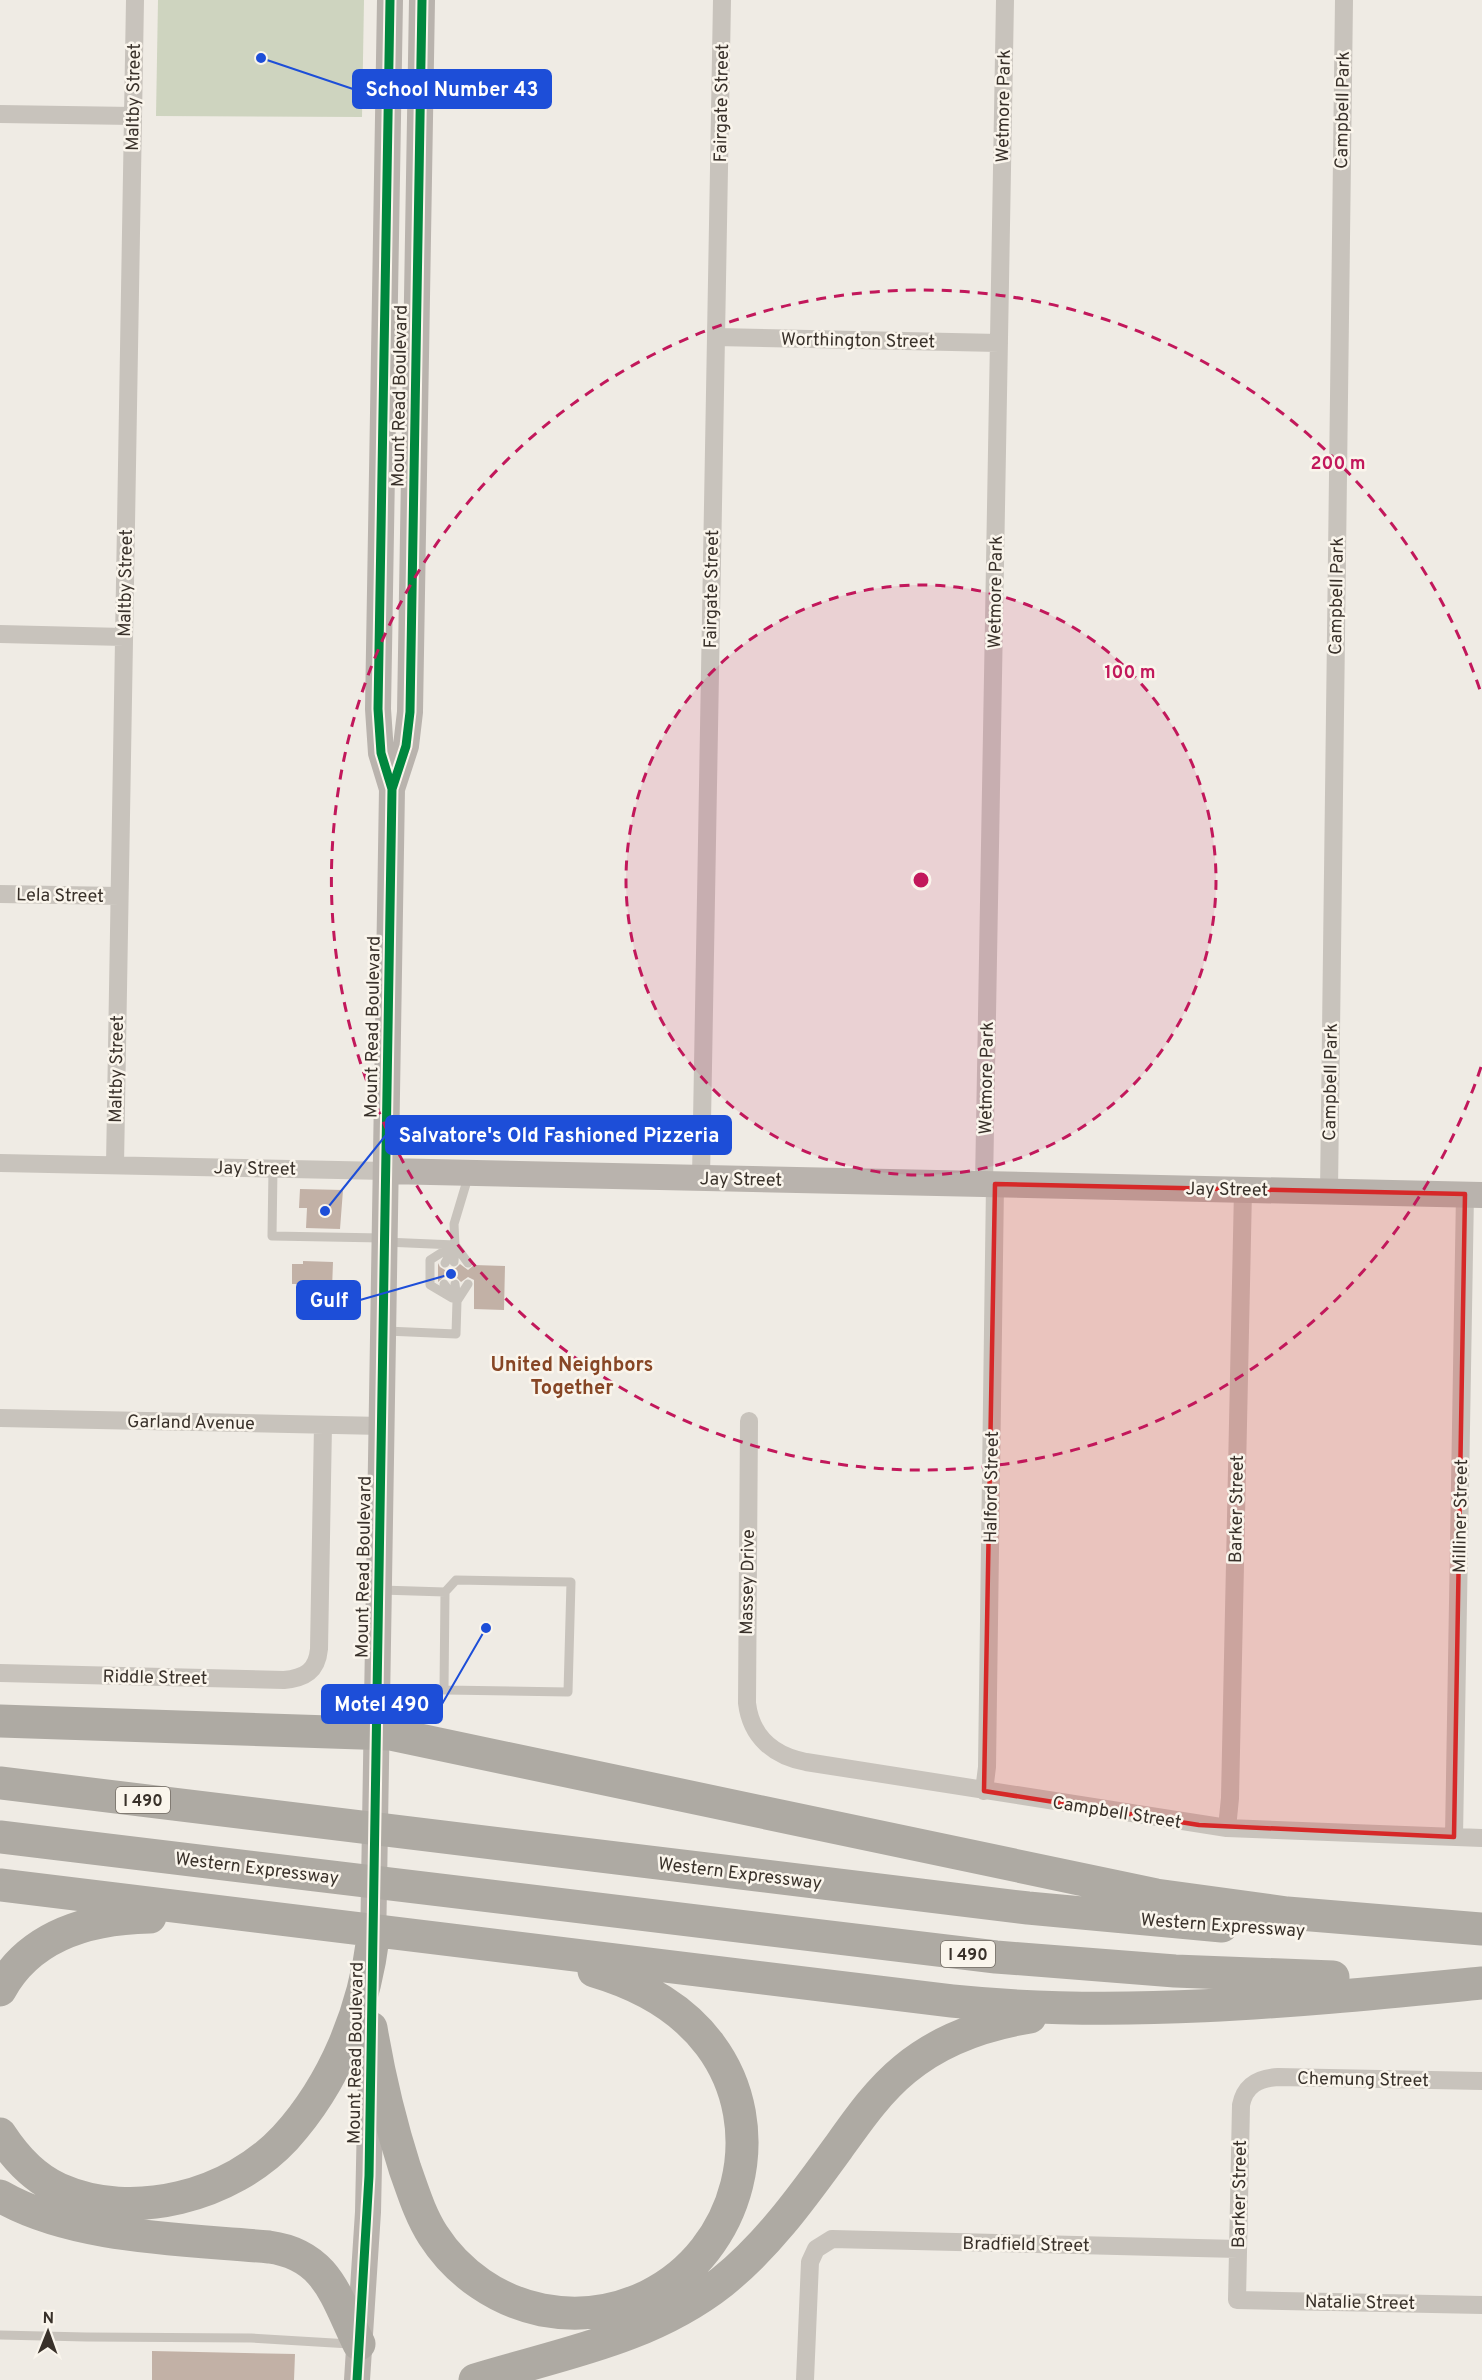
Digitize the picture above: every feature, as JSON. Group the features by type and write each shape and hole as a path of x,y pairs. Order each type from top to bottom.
{"highway":[{"path":"0,1721 377,1733 411,1737 1134,1891 1296,1914 1482,1929"},
{"name":"Western Expressway","path":"0,1783 1099,1915 1294,1930 1482,1934"},
{"name":"Western Expressway","path":"0,1837 949,1952 1067,1964 1281,1976 1482,1977"},
{"path":"0,1885 952,2001 1094,2010"},
{"path":"0,1990 15,1969 43,1944 61,1934 94,1923 136,1917 284,1920"},
{"path":"0,2134 21,2161 44,2180 69,2193 99,2202 137,2203 168,2200 210,2187 237,2174 258,2161 284,2139 310,2106 330,2073 364,1992 373,1938"},
{"path":"371,2028 387,2108 417,2201 438,2242 459,2267 476,2281 505,2298 535,2308 558,2312 592,2312 626,2305 656,2292 698,2259 717,2234 729,2209 738,2180 743,2150 742,2123 736,2096 729,2078 710,2045 671,2007 627,1983 556,1961 457,1942"},
{"path":"475,2380 628,2335 671,2315 714,2288 743,2263 777,2228 884,2090 902,2072 926,2054 968,2033 1043,2014 1193,2007 1482,1983"},
{"path":"0,2196 32,2212 81,2226 289,2250 312,2262 324,2274 359,2344"}],"main road":[{"name":"Mount Read Boulevard","path":"390,0 378,709 381,753 392,789"},
{"name":"Mount Read Boulevard","path":"357,2380 368,2212 392,789 406,746 410,712 423,0"},
{"name":"Jay Street","path":"386,1171 1474,1195"}],"street":[{"name":"Maltby Street","path":"115,1165 135,0"},
{"name":"Fairgate Street","path":"700,1178 722,0"},
{"name":"Wetmore Park","path":"989,1184 1005,0"},
{"name":"Campbell Park","path":"1329,1191 1344,0"},
{"path":"0,114 133,116"},
{"name":"Worthington Street","path":"716,337 999,343"},
{"path":"0,634 124,637"},
{"name":"Lela Street","path":"0,894 119,896"},
{"name":"Jay Street","path":"0,1163 386,1171"},
{"name":"Halford Street","path":"984,1791 987,1767 989,1184"},
{"name":"Barker Street","path":"1227,1828 1243,1190"},
{"name":"Milliner Street","path":"1454,1837 1474,1195"},
{"name":"Garland Avenue","path":"0,1418 382,1426"},
{"name":"Massey Drive","path":"749,1421 746,1691 750,1718 761,1739"},
{"name":"Riddle Street","path":"0,1673 284,1680 297,1679 308,1674 316,1663 319,1649 323,1425"},
{"name":"Campbell Street","path":"761,1739 774,1750 797,1761 1227,1828 1482,1838"},
{"name":"Chemung Street","path":"1247,2089 1263,2079 1278,2077 1482,2080"},
{"name":"Barker Street","path":"1237,2300 1240,2112 1242,2099 1247,2089"},
{"name":"Bradfield Street","path":"805,2380 809,2269 812,2255 826,2241 840,2239 1238,2249"},
{"name":"Natalie Street","path":"1237,2300 1482,2305"}],"lane":[{"path":"273,1169 272,1236 455,1245"},
{"path":"450,1262 455,1245 454,1224 469,1173"},
{"path":"455,1245 468,1263"},
{"path":"455,1245 430,1260 430,1285 457,1300"},
{"path":"444,1284 457,1300"},
{"path":"383,1331 456,1334 455,1284"},
{"path":"457,1300 468,1284"},
{"path":"378,1689 568,1692 571,1582 456,1580 445,1592 444,1689"},
{"path":"378,1590 445,1592"},
{"path":"0,2335 251,2338 359,2344"}],"highlighted area":[{"path":"995,1184 1465,1194 1454,1837 1199,1825 984,1791"}],"green space":[{"path":"158,0 364,0 362,117 156,116"}],"building":[{"path":"300,1189 343,1190 340,1229 306,1228 307,1208 299,1208"},
{"path":"303,1261 333,1262 332,1289 302,1288 303,1284 292,1284 292,1264 303,1264"},
{"path":"438,1263 445,1270 456,1268 460,1264 468,1270 474,1265 505,1266 504,1310 474,1309 474,1280 468,1277 461,1282 457,1278 450,1280 444,1277 438,1282"},
{"path":"152,2351 295,2354 294,2380 152,2380"}],"cycle path":[{"path":"390,0 378,709 381,753 392,789"},
{"path":"357,2380 369,2176 392,789 406,746 410,712 422,0"}],"place":[{"name":"School Number 43","path":"261,58"},
{"name":"Salvatore's Old Fashioned Pizzeria","path":"325,1211"},
{"name":"Gulf","path":"451,1274"},
{"name":"Motel 490","path":"486,1628"}],"district":[{"name":"United Neighbors Together","path":"572,1376"}]}
